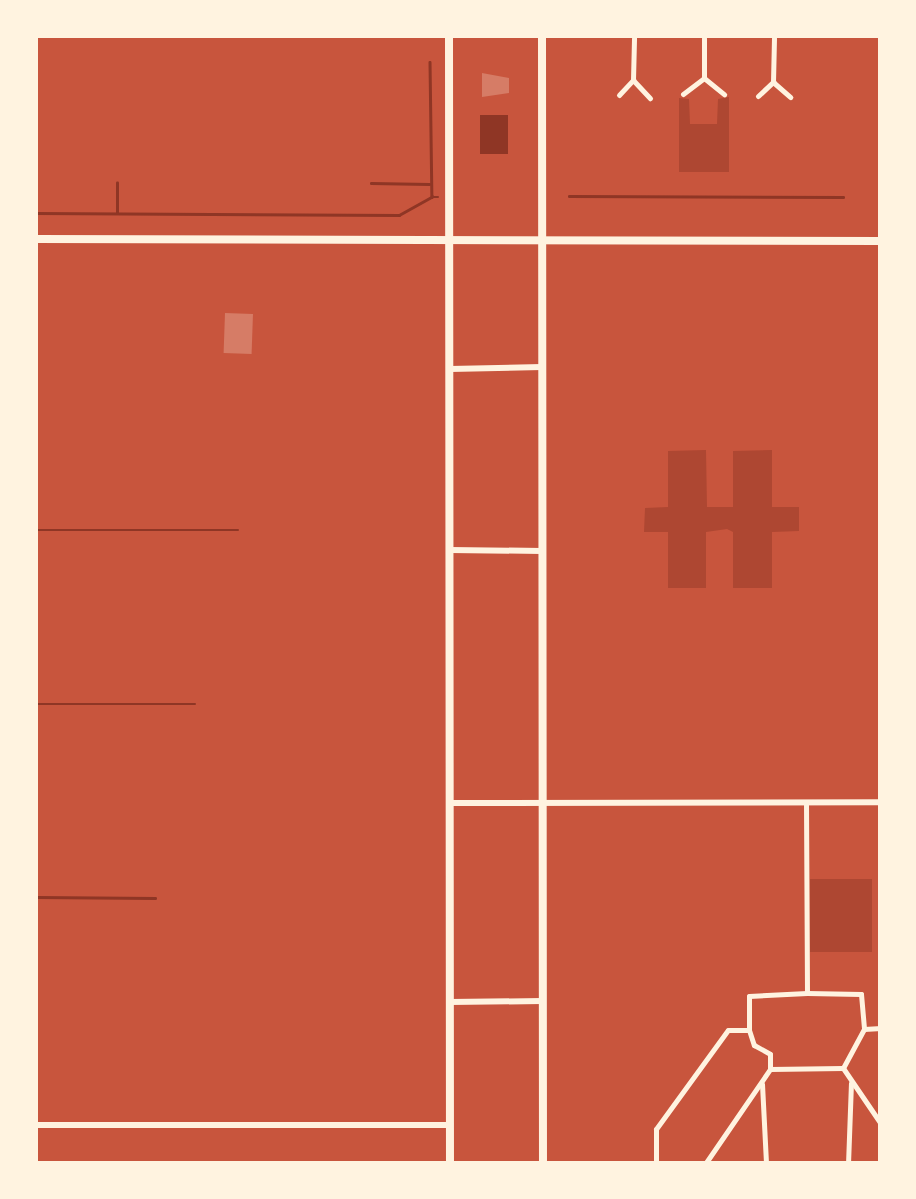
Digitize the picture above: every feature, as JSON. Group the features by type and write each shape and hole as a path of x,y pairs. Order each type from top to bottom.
{"street":[{"path":"449,35 450,1164"},
{"path":"542,35 543,1164"},
{"path":"619,95 633,80 634,38"},
{"path":"704,38 704,78"},
{"path":"758,96 773,82 774,38"},
{"path":"683,94 704,78"},
{"path":"704,78 724,94"},
{"path":"633,80 650,98"},
{"path":"773,82 790,97"},
{"path":"35,240 881,241"},
{"path":"450,369 542,366"},
{"path":"450,550 542,550"},
{"path":"806,802 808,993"},
{"path":"450,803 881,802"},
{"path":"705,1164 770,1069 770,1054 754,1045 749,1030 749,996 862,994 864,1028 843,1068"},
{"path":"450,1002 542,1001"},
{"path":"864,1028 881,1028"},
{"path":"656,1164 656,1130 728,1030 749,1030"},
{"path":"770,1069 843,1068"},
{"path":"843,1068 881,1124"},
{"path":"848,1164 851,1083"},
{"path":"762,1084 766,1164"},
{"path":"35,1124 450,1125"}],"shaded area":[{"path":"729,97 729,172 679,172 679,98 689,99 690,124 717,124 718,99"},
{"path":"480,115 508,115 508,154 480,154"},
{"path":"706,450 707,507 733,507 733,451 772,450 772,507 799,507 799,531 772,532 772,588 733,588 733,532 727,529 706,532 706,588 668,588 668,532 644,532 645,508 668,507 668,451"},
{"path":"810,879 872,879 872,952 810,952"}],"building":[{"path":"482,73 509,78 509,93 482,97"},
{"path":"225,313 253,314 252,354 224,353"}],"waterway":[{"path":"430,62 432,197 438,197"},
{"path":"117,183 117,212"},
{"path":"371,183 429,184"},
{"path":"569,196 843,197"},
{"path":"35,213 399,215 432,197"},
{"path":"35,530 238,530"},
{"path":"35,704 195,704"},
{"path":"35,897 155,898"}]}
